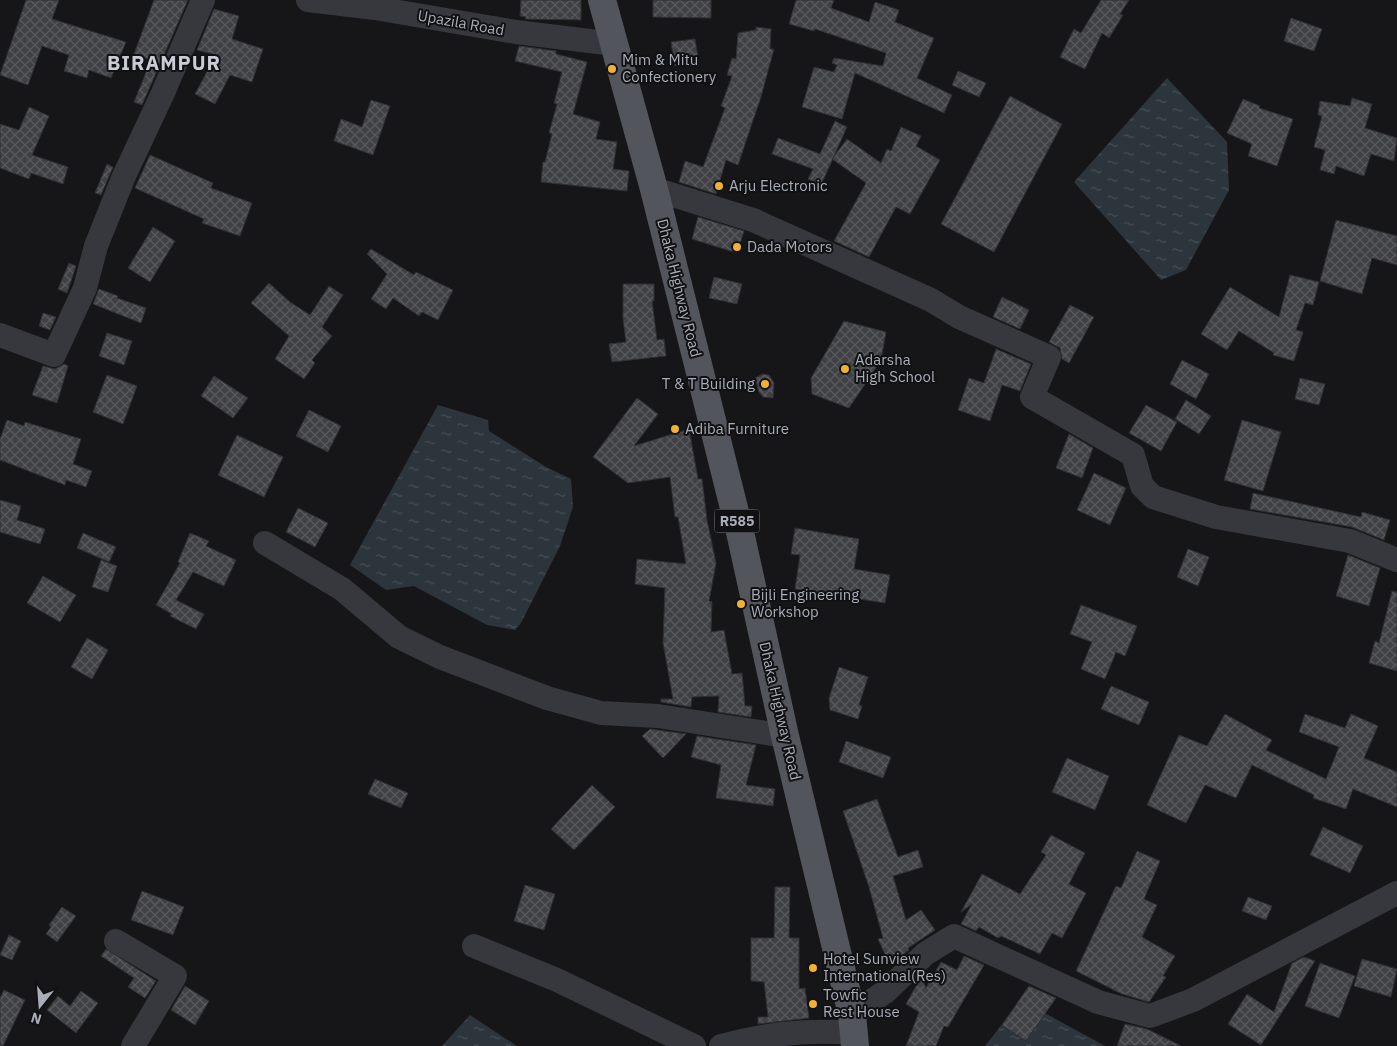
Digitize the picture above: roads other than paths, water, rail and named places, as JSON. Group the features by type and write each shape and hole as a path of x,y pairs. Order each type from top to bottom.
{"main road":[{"name":"Dhaka Highway Road","path":"602,0 654,189 740,532 853,1031"}],"street":[{"path":"0,335 54,355 85,288 96,246 124,176 203,0"},
{"name":"Upazila Road","path":"308,0 375,8 516,32 614,44"},
{"path":"654,189 753,220 931,300 959,317 1049,357 1032,397 1133,455 1142,486 1153,497 1216,517 1350,541 1397,560"},
{"path":"265,543 342,589 398,637 440,657 547,698 601,713 658,716 785,736"},
{"path":"721,1046 769,1034 822,1030 853,1031 885,992 925,954 954,936 1098,1002 1150,1016 1193,1000 1397,893"},
{"path":"116,941 175,976 133,1046"},
{"path":"474,946 557,980 694,1046"}],"water":[{"path":"1167,78 1227,142 1229,190 1186,270 1161,280 1074,182"},
{"path":"438,405 488,420 489,431 546,467 571,479 573,507 560,546 521,623 515,630 487,625 414,586 386,590 350,565"},
{"path":"1021,1000 1105,1046 985,1046"},
{"path":"470,1015 517,1046 442,1046"}],"place":[{"name":"Mim & Mitu Confectionery","path":"612,69"},
{"name":"Arju Electronic","path":"719,186"},
{"name":"Dada Motors","path":"737,247"},
{"name":"Adarsha High School","path":"845,369"},
{"name":"T & T Building","path":"765,384"},
{"name":"Adiba Furniture","path":"675,429"},
{"name":"Bijli Engineering Workshop","path":"741,604"},
{"name":"Hotel Sunview International(Res)","path":"813,968"},
{"name":"Towfic Rest House","path":"813,1004"}],"district":[{"name":"BIRAMPUR","path":"164,63"}]}
